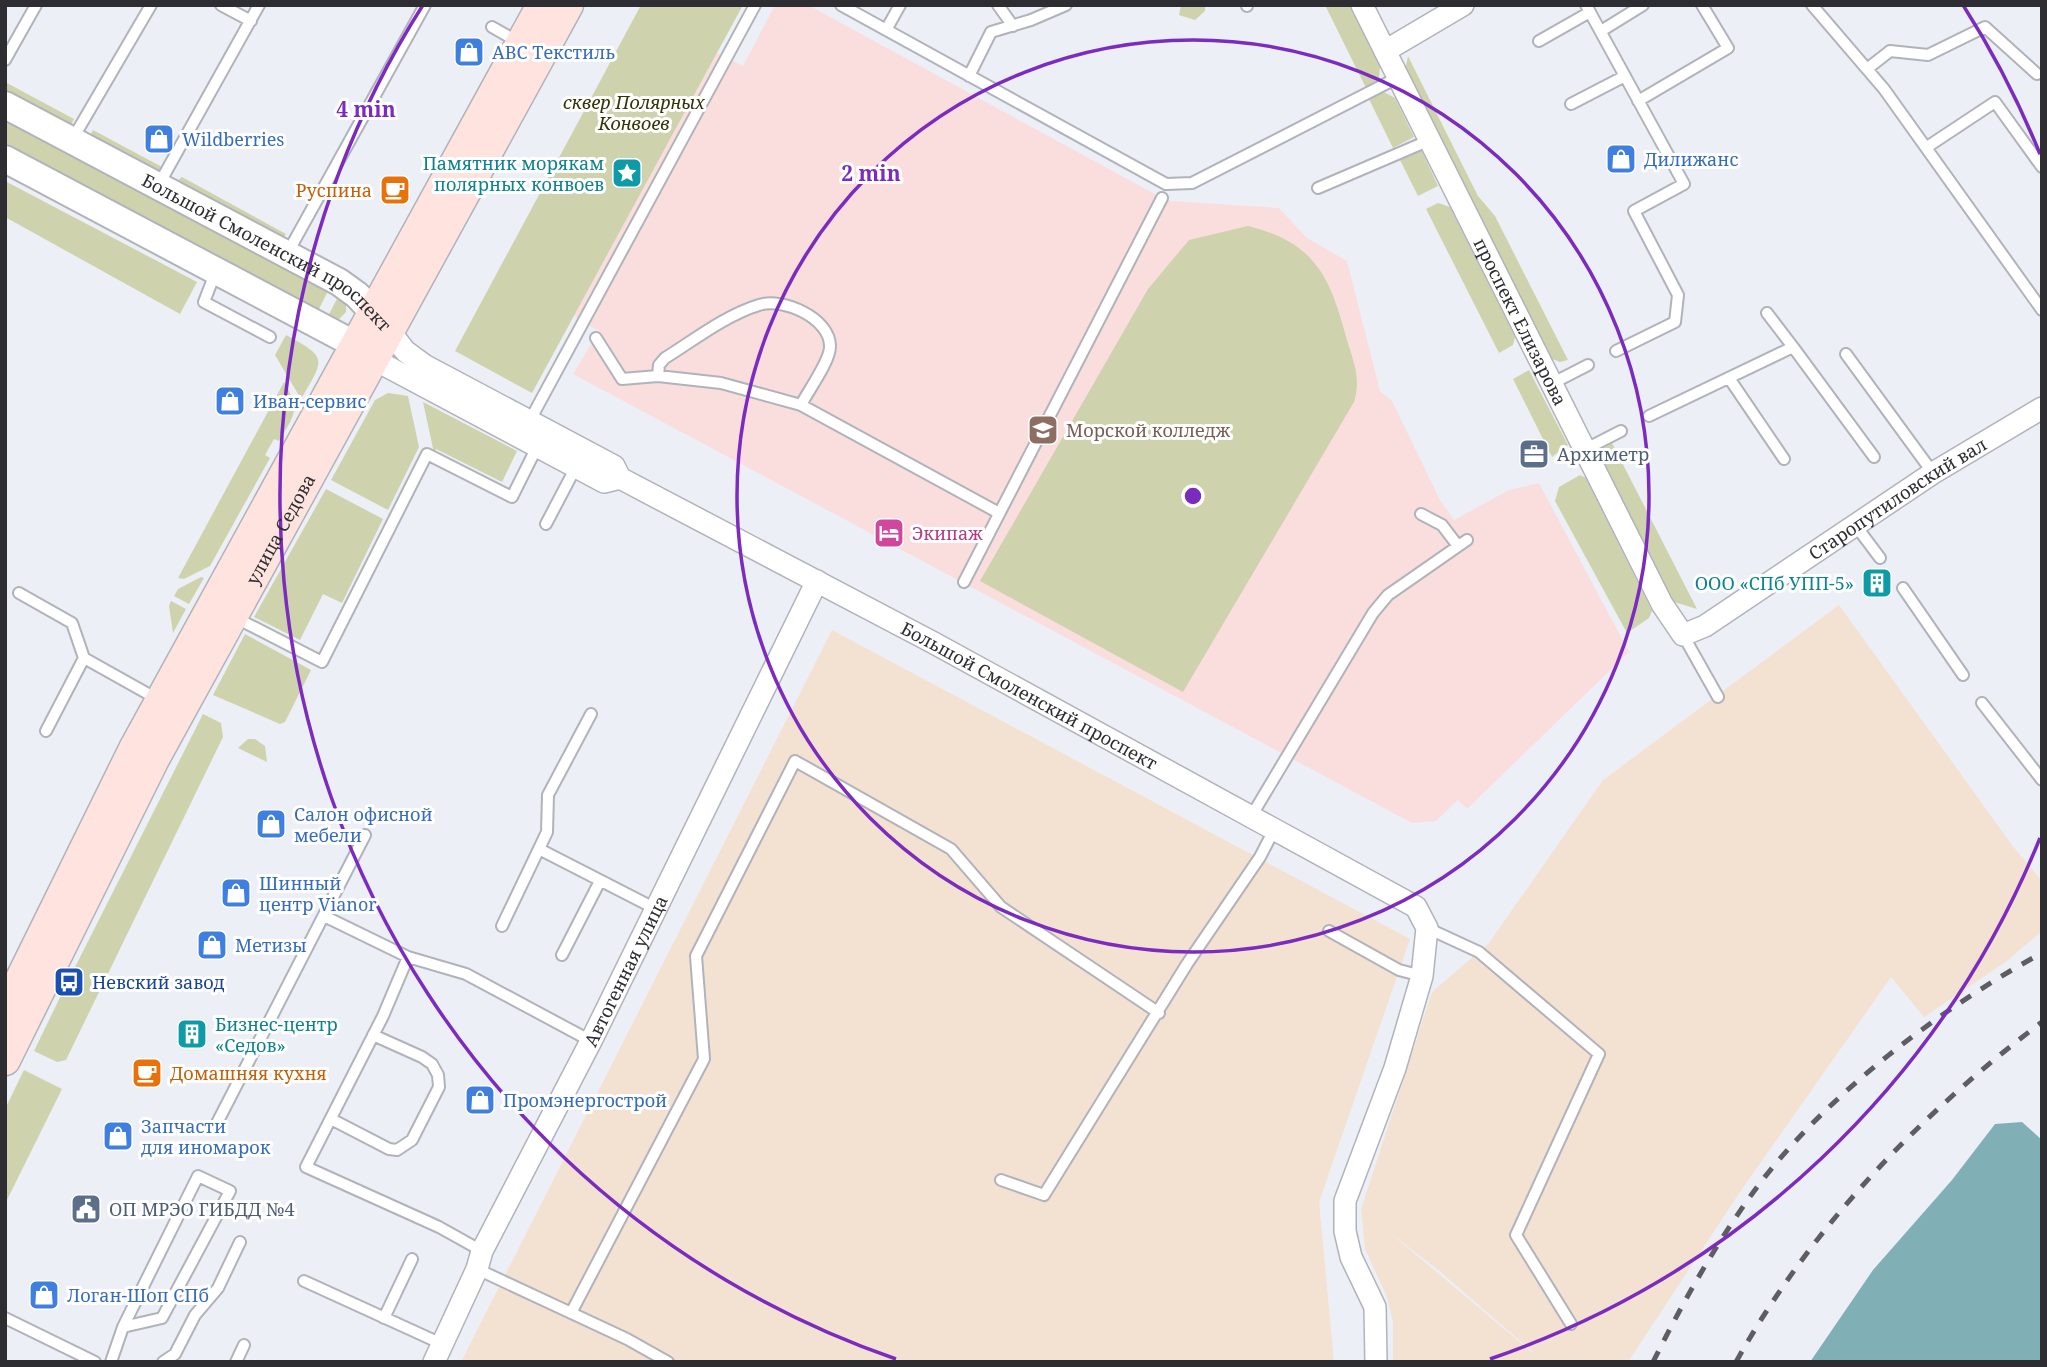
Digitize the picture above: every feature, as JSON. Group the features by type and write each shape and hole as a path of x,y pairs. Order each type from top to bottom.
{"main road":[{"name":"улица Седова","path":"5,1060 173,699 232,616 542,5"},
{"name":"улица Седова","path":"381,321 568,5"},
{"name":"улица Седова","path":"5,1011 173,699 365,352"}],"street":[{"name":"проспект Елизарова","path":"1362,5 1662,604 1684,635"},
{"path":"1385,51 1463,5"},
{"name":"Большой Смоленский проспект","path":"5,105 339,282 381,321 405,351 534,434"},
{"name":"Большой Смоленский проспект","path":"5,159 365,352 534,434 580,459 604,482 620,478 1252,815 1416,907 1427,928"},
{"name":"Старопутиловский вал","path":"1684,635 1705,626 1933,473 2042,408"},
{"name":"Автогенная улица","path":"438,1353 479,1260 591,1041 817,581"},
{"path":"1376,1362 1375,1307 1351,1257 1345,1231 1345,1201 1395,1068 1422,976 1427,928"}],"lane":[{"path":"5,60 36,5"},
{"path":"72,141 151,5"},
{"path":"221,5 251,21"},
{"path":"158,186 259,5"},
{"path":"287,254 425,5"},
{"path":"232,616 322,662 427,454 512,497 534,434 755,5"},
{"path":"841,5 1166,184 1182,186 1399,77"},
{"path":"886,30 900,5"},
{"path":"998,5 1013,26"},
{"path":"969,76 991,32 1066,5"},
{"path":"1601,31 1643,5"},
{"path":"1638,101 1728,48 1702,5"},
{"path":"1812,5 1867,69 1927,147 2042,310"},
{"path":"1539,41 1588,9 1684,184 1634,211 1678,295 1675,322 1616,351"},
{"path":"492,27 521,44"},
{"path":"1867,69 1890,51 1928,55 1985,27 2037,74"},
{"path":"1571,104 1625,76"},
{"path":"1927,147 1995,102 2042,167"},
{"path":"1318,188 1430,140"},
{"path":"964,582 1162,198"},
{"path":"216,271 204,302 270,337"},
{"path":"658,376 659,365 665,358 742,311 776,302 821,325 828,336 830,348 827,358 801,405"},
{"path":"1767,313 1874,457"},
{"path":"596,338 622,379 658,376 721,383 801,405 999,513"},
{"path":"1650,416 1793,347"},
{"path":"1846,354 1933,473"},
{"path":"1551,384 1588,365"},
{"path":"1729,378 1784,459"},
{"path":"1584,450 1621,431"},
{"path":"546,524 580,459"},
{"path":"1252,815 1373,613 1388,594 1463,543 1442,524 1422,514"},
{"path":"1856,526 1880,558"},
{"path":"1903,588 1963,675"},
{"path":"19,593 72,623 84,658 173,699"},
{"path":"1684,635 1718,697"},
{"path":"46,730 84,658"},
{"path":"1982,703 2042,780"},
{"path":"502,926 547,832 548,795 591,714"},
{"path":"571,1313 704,1059 696,956 795,761 951,849 1001,907 1159,1013"},
{"path":"1001,1180 1044,1195 1187,964 1260,857 1275,828"},
{"path":"216,1125 365,835"},
{"path":"539,849 656,909"},
{"path":"562,955 600,881"},
{"path":"324,916 408,957 466,974 591,1041"},
{"path":"1427,928 1479,952 1599,1055 1516,1235 1571,1324"},
{"path":"1329,931 1399,970 1422,976"},
{"path":"408,957 373,1035 306,1167 439,1227 479,1260 571,1313 668,1362"},
{"path":"331,1119 389,1149 397,1150 412,1140 439,1087 438,1075 432,1064 373,1035"},
{"path":"111,1362 123,1327 198,1175 230,1191 162,1318 123,1327"},
{"path":"163,1362 175,1354 195,1315 218,1288 240,1242"},
{"path":"384,1318 412,1259"},
{"path":"304,1281 384,1318 438,1353"},
{"path":"5,1318 95,1362"},
{"path":"236,1362 244,1345"}],"shaded area":[{"name":"Морской колледж","path":"775,5 808,5 1162,198 1171,201 1279,208 1307,238 1347,261 1380,391 1392,401 1440,500 1454,520 1509,490 1539,483 1629,652 1467,809 1458,800 1436,821 1412,823 573,374 599,331 574,316 717,53 743,66"},
{"path":"1839,605 2012,845 2042,881 2042,931 2007,961 1924,1017 1891,977 1740,1192 1628,1362 1393,1362 1393,1322 1387,1297 1365,1249 1361,1209 1432,992 1489,943 1603,780","holes":["1390,1233 1437,1269 1534,1353"]},
{"path":"832,630 1410,939 1319,1202 1334,1362 461,1362"}],"green space":[{"name":"сквер Полярных Конвоев","path":"641,5 743,5 532,393 455,351"},
{"path":"1181,5 1205,5 1205,11 1195,20 1179,15"},
{"path":"1325,5 1349,5 1380,66 1379,78 1366,88"},
{"path":"1408,56 1478,196 1495,216 1568,360 1560,362 1547,357 1405,71"},
{"path":"5,82 74,119 70,127 5,93"},
{"path":"1382,91 1395,98 1414,137 1393,148 1368,97"},
{"path":"5,117 329,289 317,313 5,147"},
{"path":"93,130 162,167 158,174 89,137"},
{"path":"1421,149 1438,186 1418,196 1400,160"},
{"path":"182,177 286,234 282,240 174,183"},
{"path":"5,181 197,282 180,314 5,217"},
{"path":"1438,203 1450,207 1515,337 1513,345 1499,353 1426,209"},
{"path":"1248,226 1290,242 1317,266 1341,318 1356,371 1356,394 1354,402 1183,692 980,581 1148,289 1189,240"},
{"path":"339,295 346,303 346,312 339,319 327,318"},
{"path":"286,335 310,349 318,361 318,367 301,399 275,355"},
{"path":"1529,370 1568,445 1552,457 1513,379"},
{"path":"284,382 294,406 289,424 279,441 274,439 265,455 270,458 210,566 184,579 178,578"},
{"path":"388,393 408,396 419,447 388,510 331,480 375,400"},
{"path":"423,402 517,451 502,482 436,449 434,453"},
{"path":"1612,443 1697,609 1674,602 1667,594 1600,460 1602,449"},
{"path":"1580,475 1586,478 1652,611 1649,618 1627,633 1555,501 1559,487"},
{"path":"326,489 383,519 342,603 323,594 300,640 254,617"},
{"path":"204,578 189,604 174,596 178,589"},
{"path":"171,601 186,609 173,633 169,606"},
{"path":"245,634 311,670 285,722 280,724 213,695"},
{"path":"203,714 221,723 223,737 66,1060 57,1062 34,1051 65,987 69,989 75,977 71,975"},
{"path":"248,739 255,739 265,746 267,762 238,748"},
{"path":"24,1070 62,1089 5,1204 5,1109"}],"water":[{"path":"2022,1122 2042,1140 2042,1362 1810,1362 1873,1270 1952,1180 1995,1124"}],"railway":[{"path":"1653,1362 1674,1320 1734,1220 1775,1165 1807,1129 1843,1094 1920,1031 1961,1002 2042,953"},
{"path":"1736,1362 1798,1265 1871,1176 1953,1095 2042,1022"}],"place":[{"name":"ABC Текстиль","path":"469,52"},
{"name":"Wildberries","path":"159,139"},
{"name":"Дилижанс","path":"1621,159"},
{"name":"Памятник морякам полярных конвоев","path":"627,173"},
{"name":"Руспина","path":"395,190"},
{"name":"Иван-сервис","path":"230,401"},
{"name":"Морской колледж","path":"1043,430"},
{"name":"Архиметр","path":"1534,454"},
{"name":"Экипаж","path":"889,533"},
{"name":"ООО «СПб УПП-5»","path":"1877,583"},
{"name":"Салон офисной мебели","path":"271,824"},
{"name":"Шинный центр Vianor","path":"236,893"},
{"name":"Метизы","path":"212,945"},
{"name":"Невский завод","path":"69,982"},
{"name":"Бизнес-центр «Седов»","path":"192,1034"},
{"name":"Домашняя кухня","path":"147,1073"},
{"name":"Промэнергострой","path":"480,1100"},
{"name":"Запчасти для иномарок","path":"118,1136"},
{"name":"ОП МРЭО ГИБДД №4","path":"86,1209"},
{"name":"Логан-Шоп СПб","path":"44,1295"}]}
